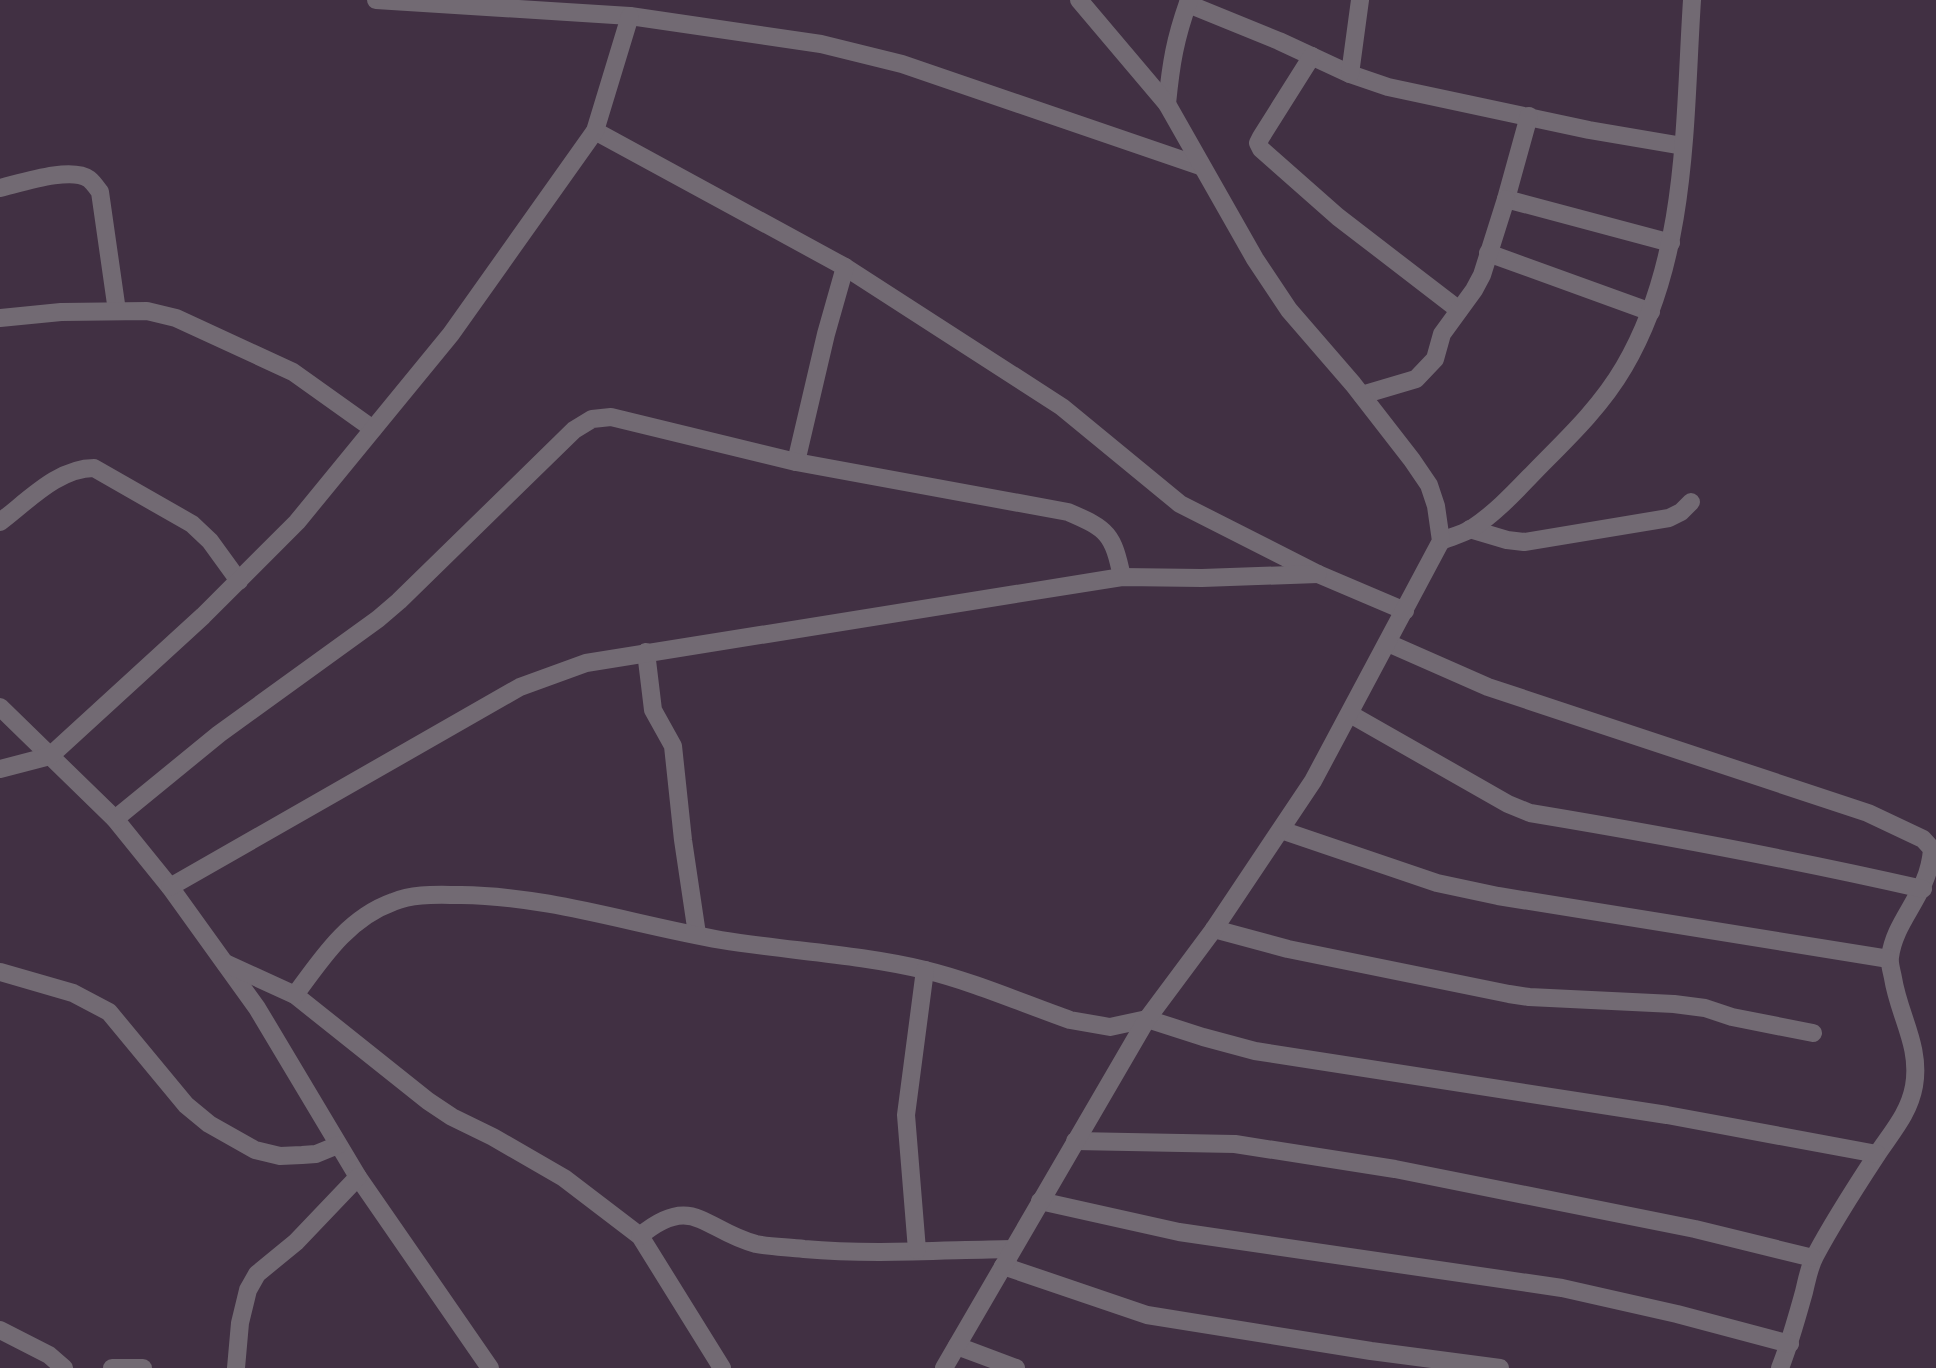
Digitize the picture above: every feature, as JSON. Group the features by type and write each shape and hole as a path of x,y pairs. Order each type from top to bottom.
{"street":[{"path":"376,0 540,5 821,44 902,64 1200,166"},
{"path":"0,769 50,756 203,616 297,522 466,314 595,131 636,17 649,0"},
{"path":"944,1368 1147,1019 1214,929 1313,781 1441,541 1436,506 1429,485 1362,395 1289,310 1255,259 1167,104 1079,0"},
{"path":"1350,74 1360,0"},
{"path":"1441,541 1470,529 1501,505 1595,409 1623,369 1651,312 1671,243 1683,146 1692,0"},
{"path":"1167,104 1172,52 1189,2 1350,74 1388,87 1621,136 1683,146"},
{"path":"1312,57 1261,137 1258,143 1261,149 1338,217 1459,310"},
{"path":"1362,395 1416,379 1435,359 1442,334 1474,290 1506,199 1529,116"},
{"path":"595,131 845,267 1082,421 1180,504 1318,574 1405,611"},
{"path":"0,187 60,175 90,179 100,192 117,311"},
{"path":"1506,199 1671,243"},
{"path":"1488,253 1651,312"},
{"path":"796,462 845,267"},
{"path":"0,318 61,312 147,311 176,318 293,372 373,429"},
{"path":"115,819 219,734 378,619 435,567 574,430 592,419 611,417 639,422 676,434 796,462 1069,512 1098,525 1116,552 1122,577"},
{"path":"0,522 64,475 80,468 94,468 192,524 210,541 239,580"},
{"path":"1470,529 1507,540 1524,541 1669,517 1681,512 1691,502"},
{"path":"170,887 520,687 586,663 1122,577 1202,578 1318,574"},
{"path":"1388,643 1488,687 1880,818 1923,839 1932,849 1931,866 1923,889 1895,938 1889,959 1896,995 1905,1016 1917,1063 1914,1089 1904,1117 1877,1154 1813,1258 1790,1344 1780,1368"},
{"path":"646,652 653,710 673,746 683,841 697,934"},
{"path":"0,707 115,819 170,887 257,1008 358,1177 490,1368"},
{"path":"1350,714 1508,804 1530,813 1769,855 1923,889"},
{"path":"1281,831 1437,883 1498,896 1889,959"},
{"path":"295,995 346,930 392,902 423,894 513,898 586,909 719,939 800,949 925,970 1070,1020 1110,1027 1147,1019 1255,1051 1667,1115 1877,1154"},
{"path":"1214,929 1289,949 1510,994 1674,1004 1704,1008 1732,1017 1813,1033"},
{"path":"221,961 295,995 428,1101 564,1178 640,1236 722,1368"},
{"path":"916,1250 906,1115 925,970"},
{"path":"0,972 73,993 109,1012 191,1111 255,1150 280,1157 316,1154 338,1145"},
{"path":"1075,1141 1235,1144 1395,1169 1695,1229 1813,1258"},
{"path":"236,1368 240,1324 248,1290 257,1274 296,1242 358,1177"},
{"path":"1040,1201 1179,1232 1562,1289 1677,1314 1790,1344"},
{"path":"640,1236 659,1221 692,1215 738,1239 760,1245 843,1252 1013,1249"},
{"path":"1003,1266 1147,1315 1371,1351 1500,1368"},
{"path":"0,1330 49,1355 64,1368"},
{"path":"957,1346 1016,1368"},
{"path":"112,1368 143,1368"}]}
